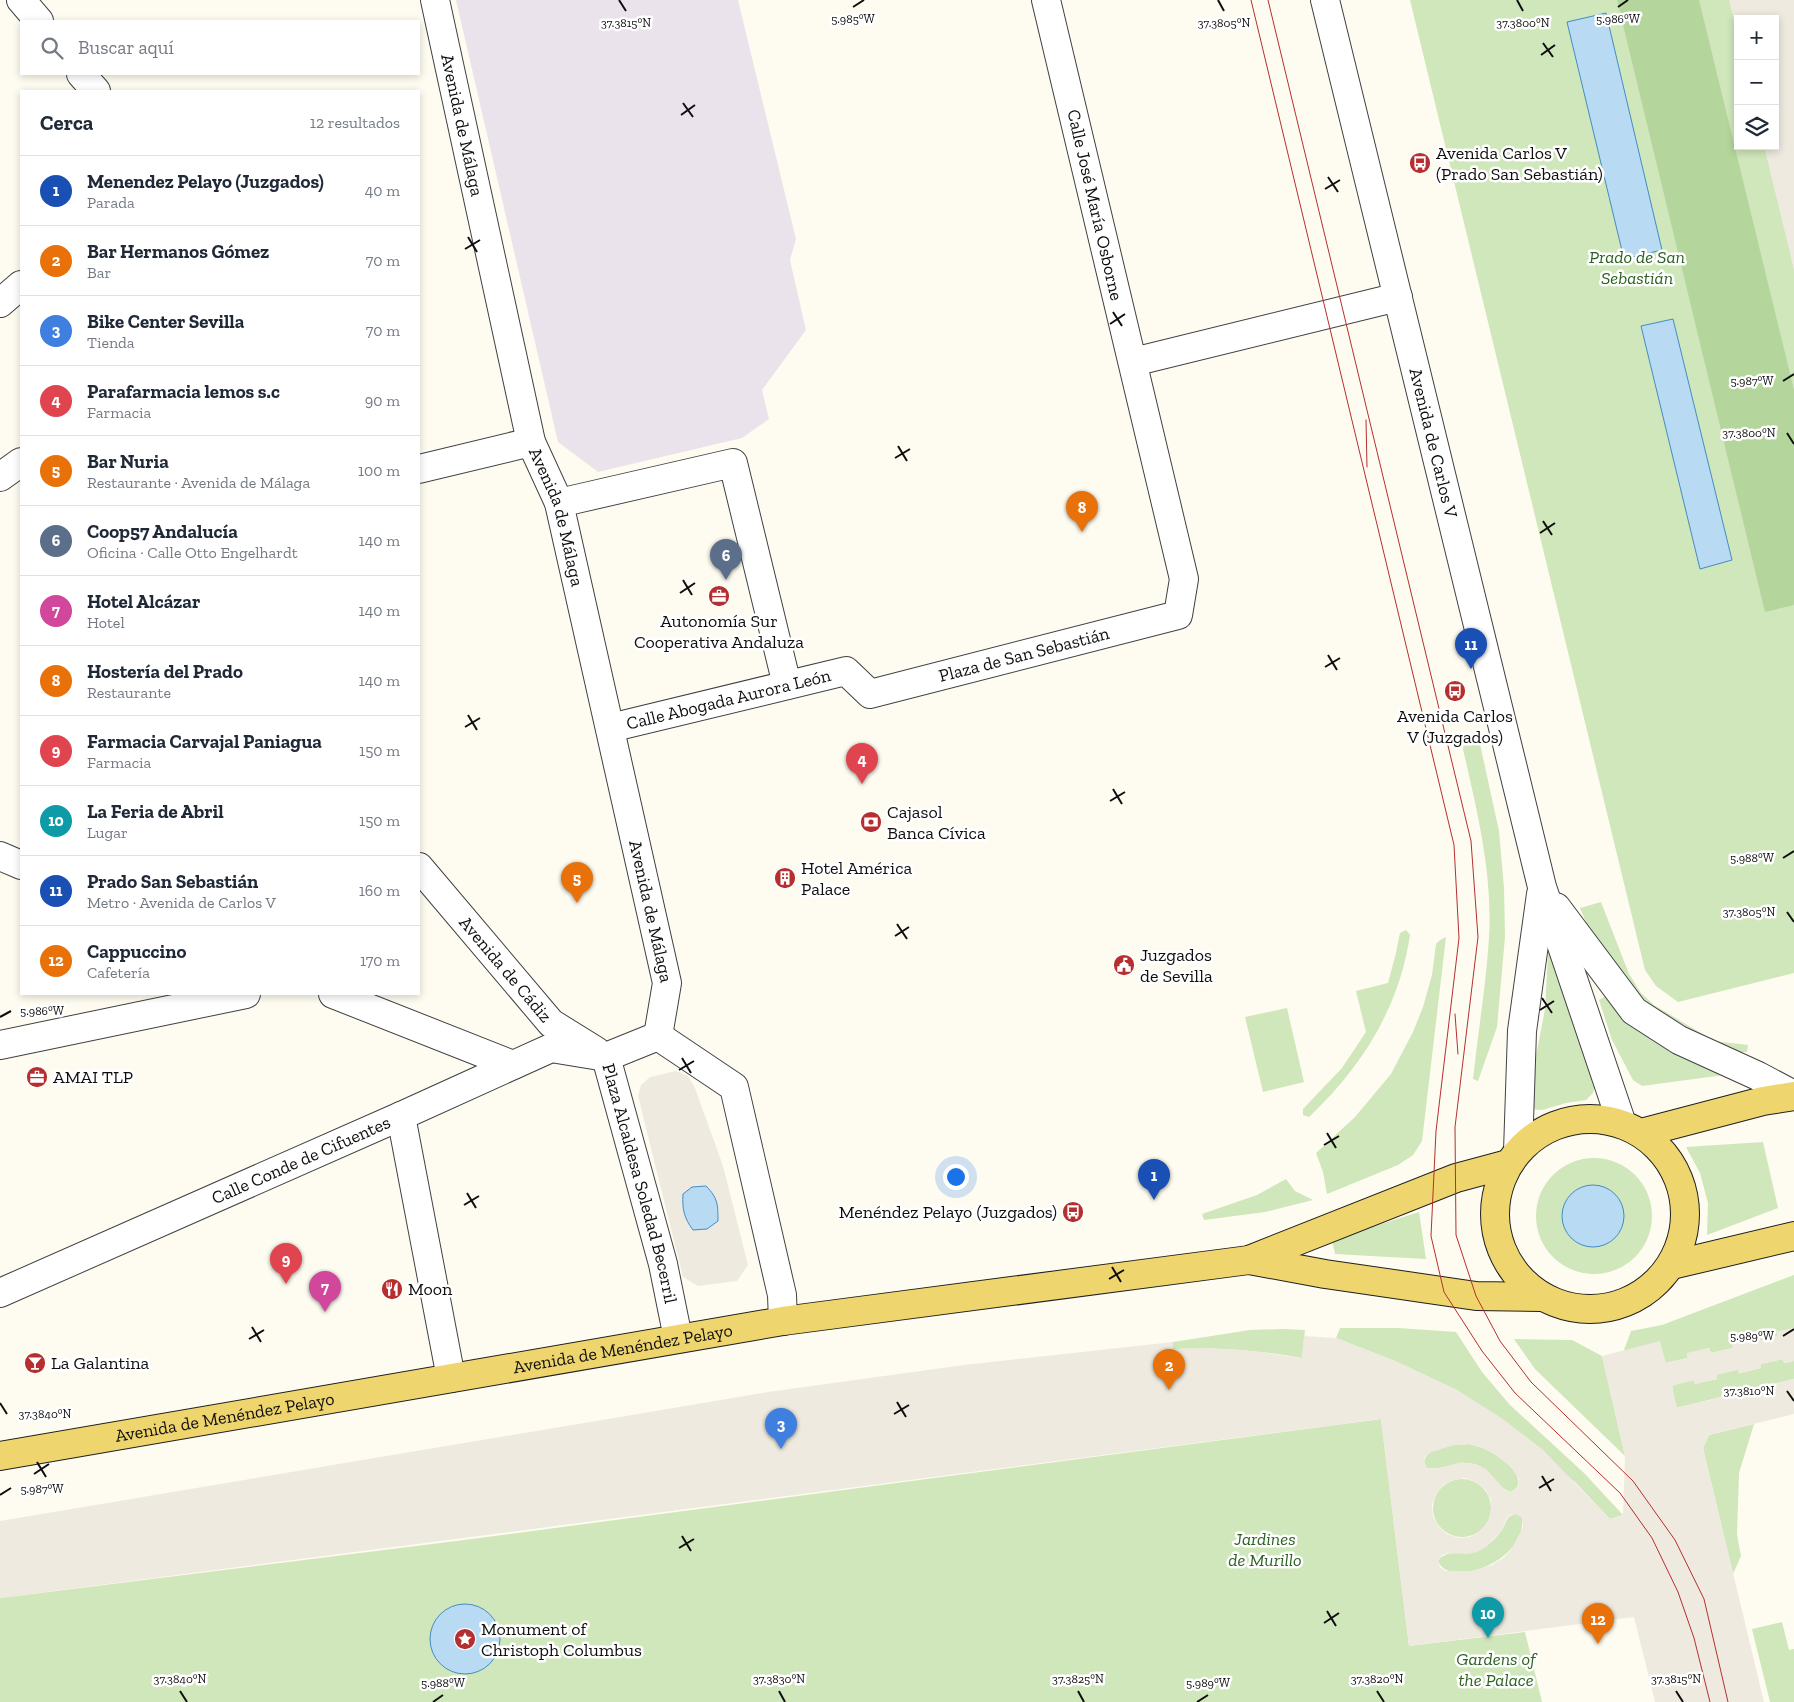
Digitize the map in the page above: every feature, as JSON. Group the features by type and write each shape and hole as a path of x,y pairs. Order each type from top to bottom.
{"main road":[{"path":"1249,1260 1513,1157 1543,1130 1582,1118 1631,1129 1794,1096"},
{"path":"1249,1260 1319,1273 1476,1296 1541,1297 1576,1310 1613,1308 1647,1292 1672,1265 1685,1230 1683,1193 1668,1159 1631,1129"},
{"path":"1513,1157 1495,1199 1497,1237 1513,1271 1541,1297"},
{"path":"1672,1265 1794,1236"},
{"name":"Avenida de Menéndez Pelayo","path":"0,1456 783,1321 1249,1260"}],"street":[{"path":"21,0 38,20"},
{"name":"Avenida de Málaga","path":"435,0 531,442 559,503 667,983 658,1036"},
{"name":"Calle José María Osborne","path":"1046,0 1184,579 1178,615"},
{"name":"Avenida de Carlos V","path":"1325,0 1542,887 1631,1129"},
{"path":"83,75 95,90"},
{"path":"0,303 20,287"},
{"path":"1132,362 1398,297"},
{"path":"420,469 531,442"},
{"path":"559,503 733,462 787,685"},
{"path":"0,478 20,463"},
{"path":"0,478 20,472"},
{"name":"Plaza de San Sebastián","path":"870,694 1178,615"},
{"name":"Calle Abogada Aurora León","path":"610,728 846,672 870,694"},
{"path":"0,856 20,865"},
{"name":"Avenida de Cádiz","path":"420,868 551,1023 606,1057"},
{"path":"1542,887 1634,1011 1679,1040 1758,1076 1794,1096"},
{"path":"1513,1157 1522,1031 1542,887"},
{"path":"0,1045 241,995"},
{"path":"336,995 513,1066"},
{"path":"658,1036 734,1087 782,1295 783,1321"},
{"name":"Plaza Alcaldesa Soledad Becerril","path":"658,1036 606,1057 663,1264 678,1338"},
{"name":"Calle Conde de Cifuentes","path":"0,1293 551,1048 606,1057"},
{"path":"401,1116 451,1378"}],"shaded area":[{"path":"456,0 738,0 796,239 790,260 806,330 762,390 769,419 742,438 598,472 558,442"},
{"path":"1729,0 1794,0 1794,270 1765,150 1779,150 1779,15 1734,15 1734,20"},
{"path":"676,1071 688,1076 695,1088 723,1166 748,1265 737,1281 698,1286 683,1277 638,1096 641,1085 650,1077"},
{"path":"1794,1328 1794,1361 1784,1363 1783,1359 1761,1364 1761,1368 1739,1374 1738,1370 1717,1375 1717,1379 1695,1384 1693,1380 1672,1386 1677,1408 1794,1379 1794,1414 1709,1435 1703,1448 1764,1702 1655,1702 1634,1617 1409,1646 1381,1419 0,1598 0,1521 768,1392 964,1365 1173,1342 1173,1349 1211,1348 1244,1350 1302,1358 1304,1336 1336,1338 1395,1361 1457,1390 1500,1417 1542,1449 1610,1519 1623,1515 1625,1456 1602,1356 1660,1341 1666,1363 1688,1358 1687,1353 1709,1348 1711,1353 1733,1348 1732,1343 1755,1337 1756,1341 1777,1336 1777,1332","holes":["1469,1444 1493,1453 1512,1468 1519,1479 1516,1489 1511,1492 1505,1490 1486,1469 1474,1464 1462,1462 1435,1469 1427,1468 1424,1463 1425,1457 1429,1453 1454,1445","1465,1478 1476,1482 1485,1489 1491,1500 1488,1522 1480,1531 1470,1537 1459,1538 1447,1534 1439,1527 1433,1516 1432,1505 1436,1494 1443,1485 1453,1480","1516,1514 1522,1517 1523,1527 1511,1550 1503,1558 1492,1565 1471,1571 1446,1571 1440,1567 1438,1561 1442,1555 1448,1553 1468,1554 1486,1547 1502,1530 1506,1519 1510,1515"]}],"green space":[{"name":"Prado de San Sebastián","path":"1410,0 1794,0 1794,973 1678,1002 1656,986 1645,970"},
{"path":"1617,0 1699,0 1794,390 1794,605 1765,612"},
{"path":"1473,739 1480,744 1499,831 1504,888 1505,937 1497,1027 1478,1081 1473,1079 1486,973 1490,914 1483,843 1463,749 1464,742"},
{"path":"1601,902 1629,974 1641,993 1654,1005 1714,1041 1748,1045 1747,1052 1731,1052 1720,1049 1641,1004 1594,941 1580,908"},
{"path":"1550,916 1585,1058 1595,1084 1593,1093 1586,1100 1566,1103 1542,1110 1530,1109 1526,1097 1545,1009"},
{"path":"1406,930 1410,935 1405,962 1397,987 1375,1035 1346,1078 1328,1098 1309,1117 1303,1115 1303,1109 1342,1068 1366,1032 1356,991 1388,983 1400,933"},
{"path":"1446,937 1422,1141 1413,1155 1398,1165 1327,1194 1323,1172 1316,1153 1355,1117 1391,1074 1413,1032 1423,1007 1432,975 1436,944"},
{"path":"1606,996 1731,1074 1642,1086 1633,1080 1612,1040 1599,1000"},
{"path":"1287,1008 1304,1082 1263,1092 1245,1017"},
{"path":"1763,1142 1778,1208 1707,1235 1708,1203 1700,1173 1686,1147"},
{"path":"1594,1158 1616,1163 1635,1175 1647,1194 1652,1216 1647,1238 1635,1257 1616,1269 1594,1274 1572,1269 1553,1257 1541,1238 1536,1216 1541,1194 1553,1175 1572,1163"},
{"path":"1286,1179 1295,1191 1313,1200 1265,1212 1204,1220 1202,1214 1257,1195"},
{"path":"1419,1212 1426,1259 1335,1254 1332,1240"},
{"path":"1794,1275 1794,1328 1777,1332 1777,1336 1755,1342 1754,1337 1732,1342 1733,1348 1711,1353 1709,1348 1687,1354 1688,1358 1665,1363 1624,1350 1631,1331 1662,1325"},
{"path":"1340,1328 1398,1328 1456,1332 1482,1372 1510,1405 1584,1473 1623,1515 1610,1519 1575,1482 1457,1390 1395,1361 1336,1338"},
{"path":"1250,1330 1305,1330 1302,1358 1238,1350 1173,1349 1173,1342"},
{"path":"1514,1339 1572,1340 1602,1356 1625,1456 1535,1369"},
{"path":"1783,1359 1784,1363 1794,1361 1794,1379 1676,1408 1672,1385 1694,1380 1695,1384 1717,1379 1716,1375 1738,1369 1739,1373 1761,1368 1760,1364"},
{"name":"Jardines de Murillo","path":"1381,1419 1409,1646 1525,1632 1542,1702 0,1702 0,1598 456,1541"},
{"path":"1754,1424 1739,1473 1737,1535 1741,1556 1733,1574 1703,1448 1709,1435"},
{"path":"1469,1444 1496,1455 1508,1464 1517,1476 1517,1487 1511,1492 1506,1490 1486,1470 1474,1464 1462,1463 1433,1469 1427,1468 1424,1462 1426,1456 1436,1449"},
{"path":"1456,1479 1468,1479 1483,1487 1491,1502 1491,1514 1483,1529 1468,1537 1456,1537 1441,1529 1433,1514 1433,1502 1441,1487"},
{"path":"1516,1514 1522,1517 1521,1533 1513,1547 1501,1558 1471,1571 1456,1572 1445,1569 1438,1561 1447,1554 1482,1549 1498,1535 1508,1518"},
{"path":"1782,1622 1789,1650 1794,1649 1794,1702 1770,1702 1752,1629"}],"water":[{"path":"1606,13 1662,250 1624,259 1567,22"},
{"path":"1673,319 1732,560 1700,569 1641,326"},
{"path":"1587,1185 1599,1185 1615,1194 1622,1204 1624,1216 1622,1228 1615,1238 1599,1247 1587,1247 1576,1242 1567,1233 1562,1222 1562,1210 1567,1199 1576,1190"},
{"path":"706,1186 713,1194 716,1202 718,1221 707,1229 693,1230 684,1213 683,1194 692,1187"},
{"path":"458,1604 472,1604 485,1610 494,1619 500,1632 498,1652 490,1664 472,1674 458,1674 445,1668 436,1659 430,1646 430,1632 436,1619 445,1610"}],"tram line":[{"path":"1251,0 1454,845 1459,938 1436,1131 1431,1236 1444,1292 1482,1351 1515,1393 1620,1493 1652,1538 1678,1592 1694,1638 1710,1702"},
{"path":"1268,0 1471,841 1478,937 1455,1127 1456,1235 1476,1296 1500,1341 1531,1382 1633,1481 1675,1540 1704,1599 1728,1702"},
{"path":"1366,420 1367,467"},
{"path":"1455,1014 1458,1054"}],"place":[{"name":"Avenida Carlos V (Prado San Sebastián)","path":"1420,163"},
{"name":"Hostería del Prado","path":"1082,532"},
{"name":"Coop57 Andalucía","path":"726,580"},
{"name":"Autonomía Sur Cooperativa Andaluza","path":"719,596"},
{"name":"Prado San Sebastián","path":"1471,669"},
{"name":"Avenida Carlos V (Juzgados)","path":"1455,691"},
{"name":"Parafarmacia lemos s.c","path":"862,784"},
{"name":"Cajasol Banca Cívica","path":"871,822"},
{"name":"Hotel América Palace","path":"785,878"},
{"name":"Bar Nuria","path":"577,903"},
{"name":"Juzgados de Sevilla","path":"1124,965"},
{"name":"AMAI TLP","path":"37,1077"},
{"name":"Menendez Pelayo (Juzgados)","path":"1154,1200"},
{"name":"Menéndez Pelayo (Juzgados)","path":"1073,1212"},
{"name":"Farmacia Carvajal Paniagua","path":"286,1284"},
{"name":"Moon","path":"392,1289"},
{"name":"Hotel Alcázar","path":"325,1312"},
{"name":"La Galantina","path":"35,1363"},
{"name":"Bar Hermanos Gómez","path":"1169,1390"},
{"name":"Bike Center Sevilla","path":"781,1449"},
{"name":"La Feria de Abril","path":"1488,1638"},
{"name":"Monument of Christoph Columbus","path":"465,1639"},
{"name":"Cappuccino","path":"1598,1644"}],"park label":[{"name":"Gardens of the Palace","path":"1496,1669"}]}
